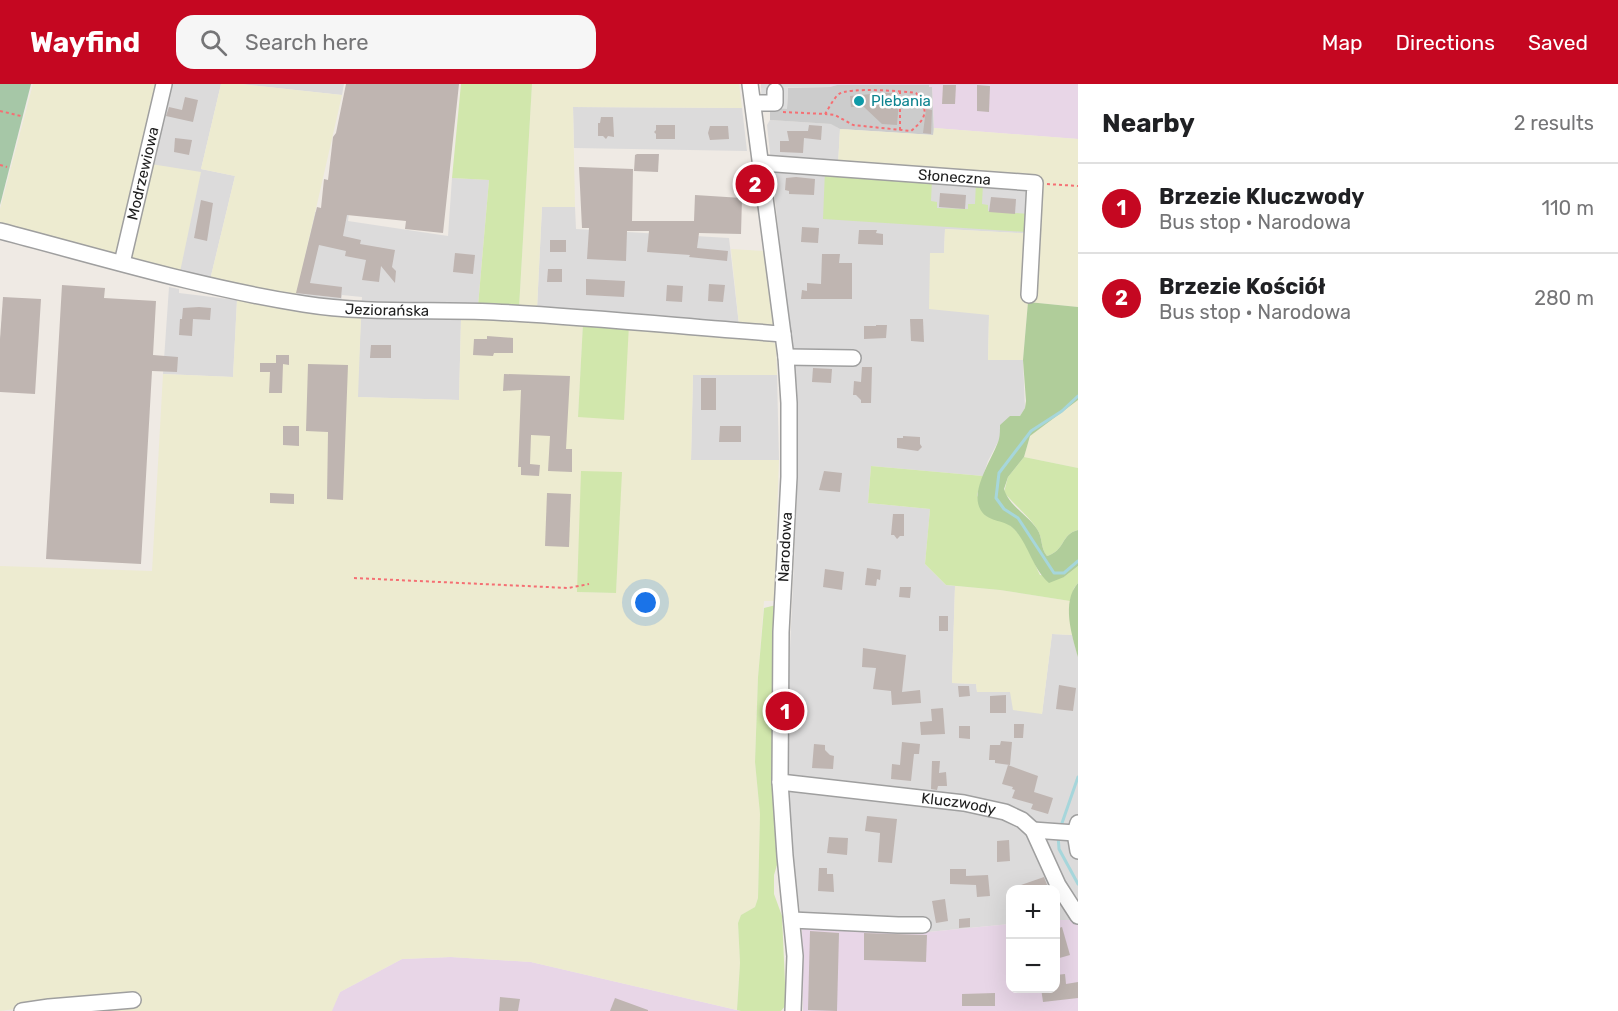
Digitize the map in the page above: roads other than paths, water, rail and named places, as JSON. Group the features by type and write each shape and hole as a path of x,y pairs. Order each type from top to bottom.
{"street":[{"name":"Modrzewiowa","path":"122,263 164,84"},
{"name":"Narodowa","path":"750,84 786,357 789,403 789,477 781,632 780,782 795,956 793,1011"},
{"path":"753,103 775,104 775,91"},
{"name":"Słoneczna","path":"761,163 1035,183 1029,295"},
{"name":"Jeziorańska","path":"0,231 236,291 304,304 352,310 437,310 592,317 783,334"},
{"path":"786,357 853,358"},
{"name":"Kluczwody","path":"780,782 974,804 1005,812 1039,831"},
{"path":"1078,851 1074,830 1039,831 1058,885 1078,916"},
{"path":"792,920 923,925"},
{"path":"22,1011 133,1000"}],"waterway":[{"path":"1078,396 1062,411 1031,431 999,473 996,498 1004,509 1018,518 1054,573 1064,573 1078,561"},
{"path":"1061,826 1078,777"},
{"path":"1058,835 1059,849 1078,884"}],"place":[{"name":"Plebania","path":"859,101"},
{"name":"Brzezie Kościół","path":"755,184"},
{"name":"Brzezie Kluczwody","path":"785,711"}]}
